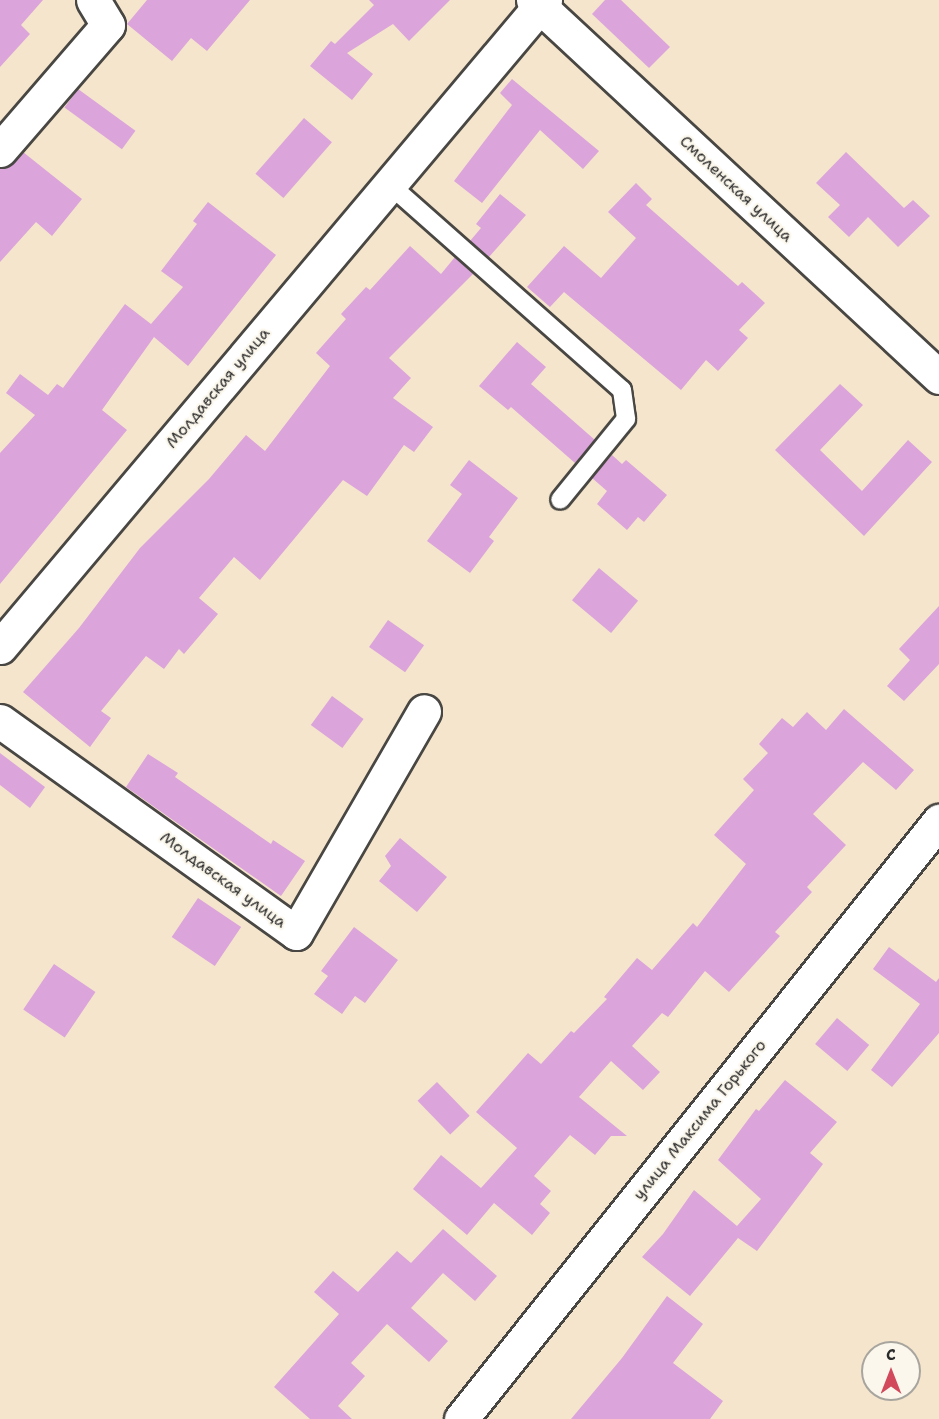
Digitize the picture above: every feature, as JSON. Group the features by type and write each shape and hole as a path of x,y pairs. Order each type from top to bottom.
{"street":[{"path":"0,150 108,25 93,0"},
{"name":"Молдавская улица","path":"0,647 390,184 539,2"},
{"name":"Смоленская улица","path":"539,2 939,377"},
{"name":"Молдавская улица","path":"0,721 297,933 424,711"},
{"name":"улица Максима Горького","path":"461,1419 939,820"}],"lane":[{"path":"390,184 622,390 626,418 560,500"}],"building":[{"path":"0,0 43,0 21,25 30,34 0,67"},
{"path":"147,0 250,0 207,51 191,38 172,61 127,24"},
{"path":"369,0 450,0 409,41 393,24 347,53 373,74 352,100 310,66 331,41 335,44 374,5"},
{"path":"605,0 621,0 670,47 649,68 592,14"},
{"path":"512,79 599,151 583,169 540,130 482,203 454,181 512,105 500,93"},
{"path":"78,89 135,131 122,149 64,108"},
{"path":"304,118 332,142 283,198 255,174"},
{"path":"23,152 82,199 52,236 36,222 0,262 0,168 14,163"},
{"path":"846,152 904,208 913,200 930,216 898,247 868,217 849,237 828,217 840,205 816,183"},
{"path":"636,183 652,199 646,205 738,286 742,282 765,303 739,330 748,338 718,371 706,360 681,390 564,292 550,307 527,287 564,246 601,278 636,238 608,212"},
{"path":"500,194 526,215 489,257 470,241 481,228 476,224"},
{"path":"208,202 276,255 188,366 154,337 102,410 127,430 0,584 0,453 35,415 6,393 20,374 48,395 57,384 63,388 125,304 151,324 183,287 161,271 197,224 193,221"},
{"path":"410,246 441,274 455,257 473,274 389,358 411,378 393,398 433,427 414,452 404,445 367,496 343,480 260,580 234,557 199,598 218,614 184,654 179,649 164,669 146,656 101,711 111,718 90,747 23,692 79,628 140,548 209,479 246,435 265,451 330,366 316,353 346,319 341,314 366,287 370,290"},
{"path":"517,342 546,367 531,384 595,440 575,463 511,407 508,410 479,386"},
{"path":"840,384 863,405 820,450 862,491 908,440 932,462 864,536 775,450"},
{"path":"612,455 622,464 626,460 667,495 644,522 638,517 627,530 597,504 607,491 592,478"},
{"path":"469,460 518,498 489,537 494,541 470,573 427,541 462,494 450,485"},
{"path":"599,568 638,601 611,633 572,600"},
{"path":"939,606 939,664 904,701 887,686 910,660 899,649"},
{"path":"388,620 424,645 405,672 369,647"},
{"path":"332,696 364,719 342,748 311,725"},
{"path":"844,709 914,770 896,790 863,762 813,814 846,845 807,887 812,892 775,932 780,936 729,992 705,971 668,1017 662,1013 632,1046 660,1072 643,1090 611,1061 579,1097 627,1136 611,1136 595,1155 570,1135 534,1176 551,1191 540,1204 550,1213 532,1235 494,1203 467,1235 413,1189 441,1155 481,1188 517,1148 476,1112 528,1053 541,1064 571,1031 574,1033 607,999 604,997 637,958 652,970 693,923 697,927 746,864 714,835 754,790 743,779 768,753 759,744 782,718 793,727 807,712 826,730"},
{"path":"0,753 45,787 30,808 0,785"},
{"path":"148,754 178,773 175,777 271,844 273,840 305,861 281,896 126,787"},
{"path":"400,838 447,877 417,912 379,881 391,866 385,856"},
{"path":"198,898 241,927 215,966 172,937"},
{"path":"354,927 398,960 365,1003 355,996 342,1014 314,994 328,976 321,971"},
{"path":"889,947 936,982 939,978 939,1033 892,1087 871,1070 920,1004 873,969"},
{"path":"54,964 95,992 65,1038 23,1010"},
{"path":"837,1018 869,1045 847,1071 815,1044"},
{"path":"785,1080 837,1122 810,1153 823,1164 757,1251 738,1238 690,1296 642,1257 663,1234 694,1190 737,1226 761,1199 718,1160 756,1109 759,1111"},
{"path":"437,1082 470,1116 450,1135 418,1101"},
{"path":"443,1229 497,1276 475,1301 443,1273 411,1308 448,1341 429,1362 387,1324 351,1363 365,1376 338,1406 352,1419 310,1419 274,1387 339,1314 314,1292 333,1271 358,1292 397,1251 411,1263"},
{"path":"667,1296 703,1324 673,1363 723,1401 710,1419 571,1419 622,1358"}]}
